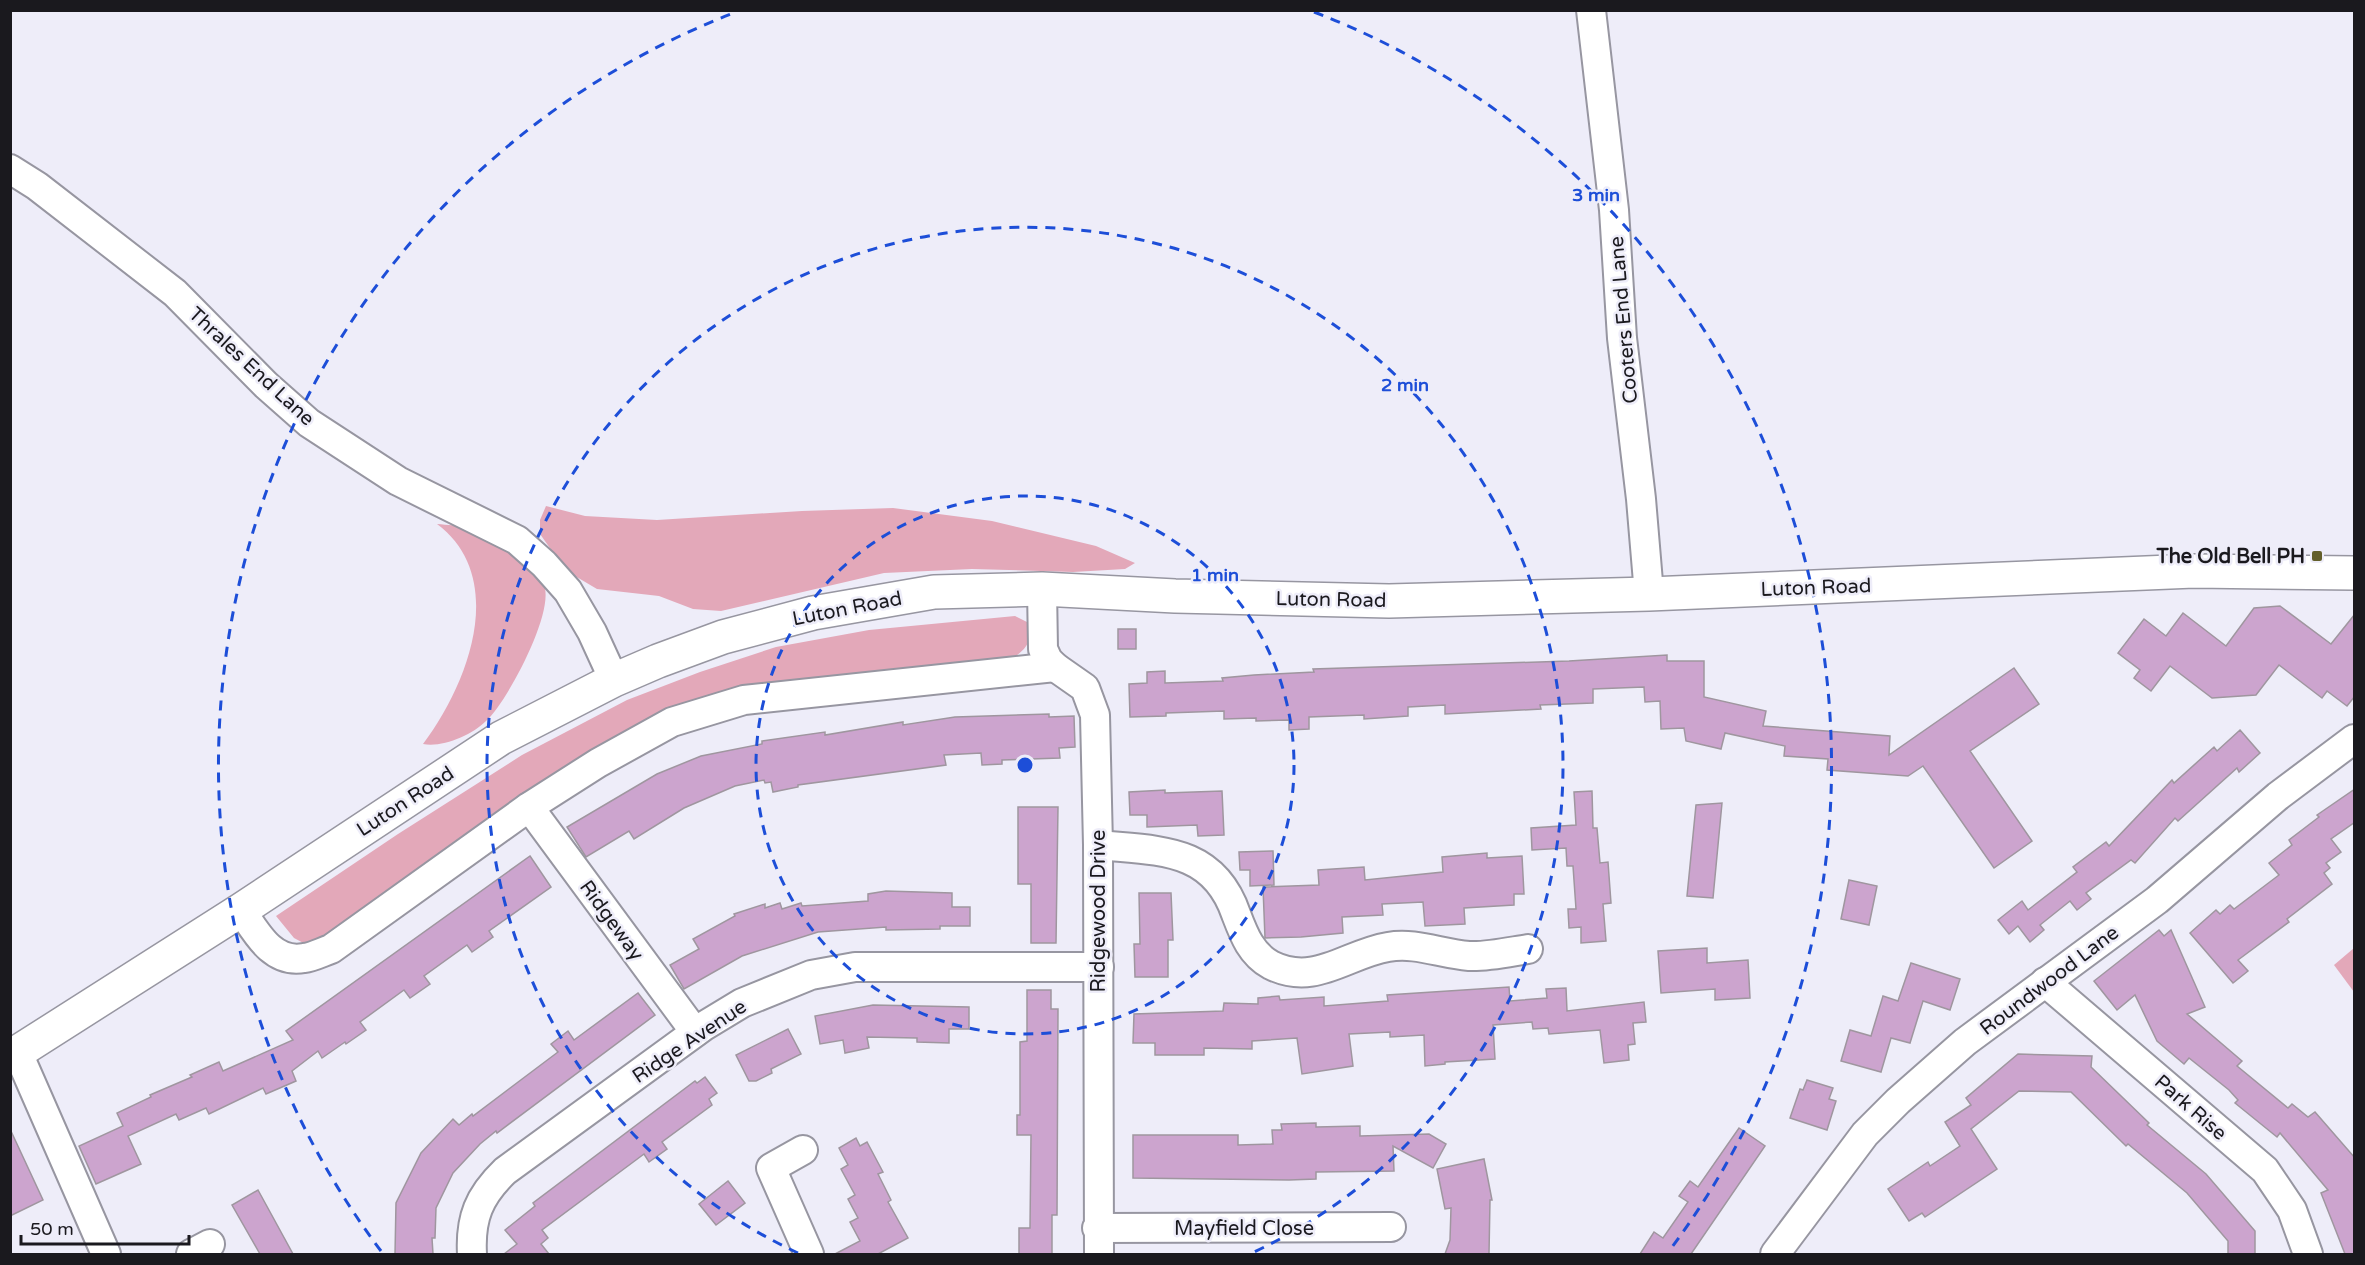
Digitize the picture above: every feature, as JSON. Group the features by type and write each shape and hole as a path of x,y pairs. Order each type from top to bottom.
{"main road":[{"name":"Luton Road","path":"14,1055 241,910 501,738 614,680 658,661 723,637 813,613 934,592 1042,589 1175,596 1389,601 1649,594 2194,571 2355,573"}],"street":[{"name":"Cooters End Lane","path":"1591,10 1614,210 1622,338 1641,499 1649,594"},
{"name":"Thrales End Lane","path":"10,169 37,186 175,293 266,385 309,423 398,481 517,540 544,564 568,591 592,632 614,680"},
{"path":"1042,589 1043,649 1048,660 1055,667"},
{"path":"241,910 273,952 286,958 304,958 331,949 529,807 598,763 672,722 744,700 1055,667"},
{"name":"Ridgewood Drive","path":"1055,667 1085,688 1095,714 1098,845 1098,1241"},
{"name":"Roundwood Lane","path":"1775,1254 1865,1134 1898,1101 1965,1042 2157,900 2278,796 2355,739"},
{"name":"Ridgeway","path":"529,807 695,1032"},
{"path":"1098,845 1178,854 1209,870 1232,900 1246,941 1270,964 1287,971 1304,974 1326,969 1369,951 1390,946 1425,947 1470,956 1528,949"},
{"name":"Ridge Avenue","path":"472,1254 471,1238 480,1201 490,1185 505,1171 695,1032 742,1003 771,989 811,975 855,967 1098,967"},
{"name":"Park Rise","path":"2045,982 2265,1170 2292,1210 2308,1254"},
{"path":"14,1055 106,1254"},
{"path":"803,1150 771,1167 809,1254"},
{"name":"Mayfield Close","path":"1098,1241 1392,1227"}],"shaded area":[{"path":"546,506 585,516 657,520 893,508 992,521 1096,546 1135,563 1125,569 1073,572 972,569 884,573 721,611 693,609 659,596 597,589 575,576 540,534 540,520"},
{"path":"437,524 469,528 518,553 540,578 544,585 546,598 543,615 527,656 495,711 480,726 465,735 448,742 431,745 423,744 454,692 466,663 474,632 476,602 472,573 459,547"},
{"path":"1015,616 1027,622 1030,636 1021,652 1003,663 737,695 309,946 294,938 276,916 398,834 522,755 627,700 700,672 776,647 869,630"},
{"path":"2354,948 2354,992 2334,965"}],"building":[{"path":"2280,606 2331,644 2355,614 2355,696 2347,706 2327,691 2322,698 2279,665 2256,695 2212,698 2170,666 2151,691 2134,678 2140,670 2118,653 2144,619 2166,636 2183,613 2226,646 2254,608"},
{"path":"1118,629 1136,629 1136,649 1118,649"},
{"path":"1667,655 1667,661 1704,661 1704,697 1766,711 1763,726 1890,736 1889,755 2014,668 2039,704 1970,751 2032,841 1994,868 1923,766 1908,776 1827,770 1828,759 1784,756 1785,746 1725,733 1721,749 1686,741 1684,728 1661,729 1660,701 1645,702 1644,687 1593,689 1593,703 1540,705 1541,709 1445,714 1445,705 1408,707 1408,716 1364,719 1364,715 1309,717 1309,729 1289,730 1289,720 1224,719 1224,711 1130,717 1129,684 1147,683 1147,672 1165,671 1165,683 1223,681 1222,678 1314,672 1313,669 1569,661"},
{"path":"1049,714 1049,717 1074,716 1075,747 1059,748 1060,758 1002,760 1002,764 982,765 981,753 944,755 946,765 798,785 798,787 773,792 771,782 765,783 764,780 735,786 684,808 634,839 629,831 586,857 567,827 657,774 701,756 762,744 762,741 825,732 825,735 903,722 903,725 955,717"},
{"path":"2240,730 2260,753 2239,772 2237,768 2178,821 2175,818 2135,863 2131,860 2086,893 2091,899 2077,910 2070,901 2040,925 2044,930 2030,942 2018,926 2009,934 1998,920 2022,901 2028,910 2077,872 2073,867 2106,842 2109,846 2172,780 2174,783 2214,747 2217,751"},
{"path":"2355,789 2355,822 2331,839 2341,852 2326,863 2330,868 2324,873 2332,884 2287,919 2289,922 2238,960 2248,971 2233,983 2190,933 2216,910 2220,914 2230,905 2234,909 2279,875 2269,863 2292,845 2289,840 2319,817 2317,815"},
{"path":"1165,790 1165,793 1222,791 1224,835 1198,836 1197,825 1147,827 1147,815 1130,815 1129,792"},
{"path":"1592,791 1593,828 1597,828 1600,863 1608,862 1611,903 1603,904 1606,941 1581,943 1581,927 1569,928 1568,909 1576,909 1573,866 1567,866 1566,848 1532,850 1531,828 1576,825 1574,792"},
{"path":"1722,803 1713,898 1687,896 1696,805"},
{"path":"1018,807 1058,807 1056,943 1031,943 1031,884 1018,884"},
{"path":"1273,851 1274,885 1250,886 1250,870 1240,870 1239,852"},
{"path":"1487,853 1487,858 1522,856 1524,894 1514,894 1514,905 1464,908 1465,924 1425,926 1423,902 1382,904 1383,915 1342,917 1343,933 1265,938 1263,887 1319,885 1318,870 1364,867 1365,880 1443,872 1442,857"},
{"path":"530,856 551,887 489,931 493,937 472,952 467,945 424,976 430,984 410,998 404,990 360,1022 366,1030 346,1044 345,1042 322,1058 318,1051 292,1071 296,1081 266,1094 263,1088 209,1114 206,1108 179,1120 176,1114 128,1136 141,1164 96,1184 79,1146 123,1126 117,1113 219,1062 223,1071 293,1040 286,1031"},
{"path":"1849,880 1877,886 1869,925 1841,919"},
{"path":"886,891 952,893 952,907 970,907 970,926 886,930 886,927 818,932 742,956 684,989 670,965 699,949 693,939 735,916 734,914 765,904 765,908 780,903 782,909 801,903 802,906 868,901 868,894"},
{"path":"1139,893 1171,893 1173,940 1168,940 1168,977 1135,977 1134,944 1140,944"},
{"path":"2159,930 2164,936 2171,930 2205,1007 2187,1014 2242,1061 2237,1066 2288,1108 2292,1104 2308,1117 2315,1112 2355,1158 2355,1254 2345,1254 2321,1193 2328,1190 2280,1133 2277,1137 2235,1103 2238,1100 2229,1090 2189,1058 2184,1064 2157,1041 2135,995 2117,1010 2094,981"},
{"path":"1707,948 1707,963 1748,960 1750,998 1715,1000 1715,989 1661,993 1658,951"},
{"path":"1911,963 1960,979 1950,1010 1923,1001 1910,1043 1891,1038 1881,1072 1841,1061 1850,1030 1871,1036 1883,996 1898,1001"},
{"path":"1509,987 1510,1001 1547,998 1546,989 1566,988 1567,1011 1644,1002 1646,1022 1633,1023 1635,1044 1628,1045 1629,1060 1604,1063 1600,1030 1549,1034 1548,1028 1533,1029 1532,1022 1493,1025 1495,1059 1445,1062 1445,1064 1425,1066 1424,1035 1390,1037 1390,1032 1349,1034 1353,1066 1302,1074 1297,1038 1252,1041 1252,1049 1204,1048 1204,1055 1155,1055 1155,1043 1133,1043 1134,1014 1223,1011 1224,1003 1258,1004 1258,998 1279,996 1280,1000 1324,997 1324,1006 1388,1001 1387,995"},
{"path":"1027,990 1051,990 1051,1009 1058,1009 1057,1215 1052,1215 1052,1254 1019,1254 1019,1228 1030,1228 1031,1135 1017,1135 1017,1115 1020,1115 1020,1042 1027,1041"},
{"path":"638,993 655,1015 497,1133 496,1131 480,1144 453,1173 436,1208 435,1238 432,1238 433,1254 395,1254 396,1203 421,1153 453,1119 459,1125 558,1052 551,1044 568,1031 574,1040"},
{"path":"873,1005 969,1007 969,1029 949,1029 949,1043 917,1042 917,1038 867,1037 869,1048 845,1053 843,1040 820,1044 815,1016"},
{"path":"788,1029 801,1054 771,1069 772,1073 756,1081 749,1081 736,1055"},
{"path":"2018,1054 2092,1056 2091,1067 2149,1123 2147,1125 2206,1174 2255,1231 2255,1254 2228,1254 2228,1241 2187,1193 2128,1144 2126,1146 2071,1092 2019,1091 1971,1129 1997,1169 1925,1217 1922,1213 1909,1221 1888,1189 1928,1162 1930,1166 1960,1146 1945,1122 1971,1105 1966,1098"},
{"path":"705,1077 717,1093 709,1099 712,1105 662,1142 667,1149 649,1162 644,1154 542,1230 548,1238 541,1244 549,1254 504,1254 517,1244 505,1230 535,1206 533,1203 695,1081 697,1083"},
{"path":"1807,1080 1833,1088 1829,1099 1836,1101 1827,1130 1790,1118 1800,1089 1803,1090"},
{"path":"1316,1123 1316,1127 1360,1126 1360,1136 1429,1134 1446,1144 1433,1168 1393,1146 1394,1171 1316,1172 1316,1179 1289,1180 1133,1178 1133,1135 1238,1135 1238,1145 1273,1144 1272,1130 1282,1130 1281,1124"},
{"path":"1739,1128 1765,1146 1691,1254 1640,1254 1654,1232 1663,1238 1688,1202 1679,1196 1690,1181 1698,1187"},
{"path":"10,1129 43,1200 10,1216"},
{"path":"856,1138 860,1146 867,1142 883,1172 878,1174 891,1200 888,1202 908,1238 878,1254 835,1254 860,1241 850,1222 858,1218 848,1199 855,1195 841,1169 848,1165 839,1148"},
{"path":"1484,1159 1492,1200 1490,1200 1489,1254 1445,1254 1450,1240 1451,1208 1445,1209 1437,1169"},
{"path":"728,1181 745,1203 716,1225 699,1204"},
{"path":"258,1190 293,1254 260,1254 232,1205"}],"place":[{"name":"The Old Bell PH","path":"2317,556"}]}
